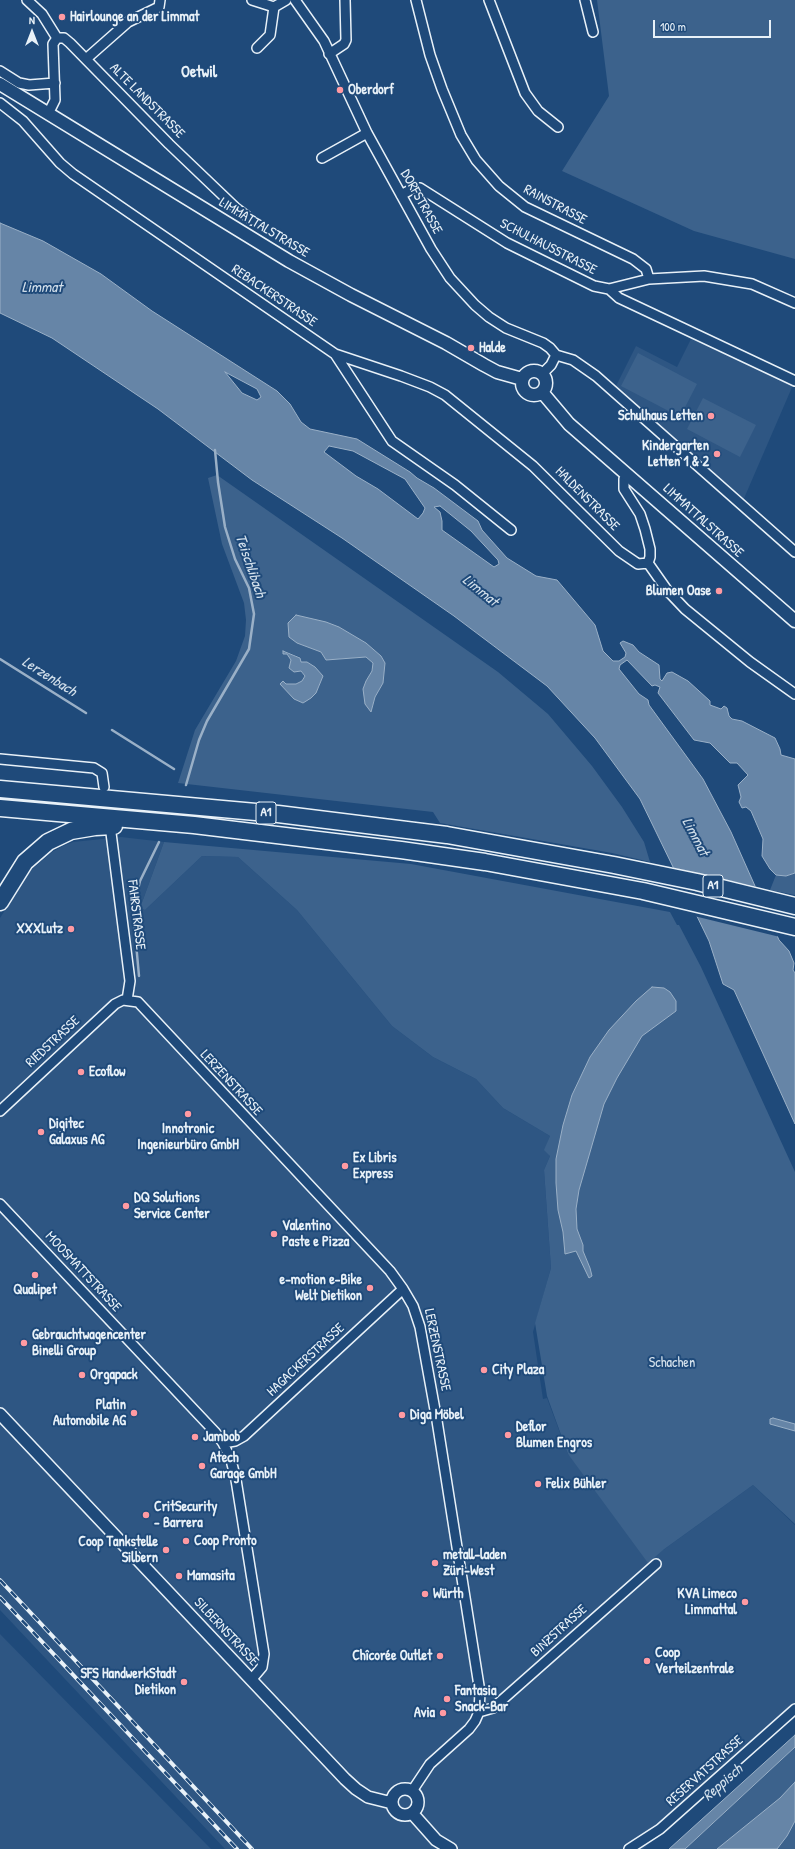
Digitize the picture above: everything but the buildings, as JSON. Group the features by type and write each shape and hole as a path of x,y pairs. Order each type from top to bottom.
{"highway":[{"name":"A1","path":"0,789 195,806 362,824 495,843 631,868 795,906"},
{"name":"A1","path":"0,808 194,825 471,860 643,892 795,927"},
{"path":"0,902 18,871 31,855 48,842 71,831 106,826 212,835 256,833"}],"main road":[{"name":"LIMMATTALSTRASSE","path":"0,84 296,264 351,295 446,343 490,368 522,380"},
{"path":"535,371 542,374 546,381 546,385 542,392 535,395 528,394 522,387 522,380 527,373 535,371"},
{"name":"LIMMATTALSTRASSE","path":"542,392 569,424 795,621"}],"street":[{"name":"ALTE LANDSTRASSE","path":"27,0 42,14 57,38 64,38 175,150 236,208 252,220"},
{"path":"86,59 128,22 159,7 160,0"},
{"path":"252,0 274,7 286,0"},
{"name":"DORFSTRASSE","path":"295,0 324,41 367,133 435,255 450,278 475,305 506,328 550,348 556,355 577,362 596,376 795,552"},
{"path":"329,54 344,44 346,40 346,0"},
{"name":"RAINSTRASSE","path":"416,0 430,55 442,89 461,134 476,160 499,186 525,207 633,259 646,269 649,279"},
{"path":"489,0 525,92 538,111 558,127"},
{"path":"585,0 593,32"},
{"path":"257,48 270,35 274,7"},
{"path":"48,114 54,100 55,83 53,44 57,38"},
{"path":"0,71 19,83 55,83"},
{"name":"REBACKERSTRASSE","path":"0,103 23,121 60,162 73,174 335,354 392,441 455,485 511,530"},
{"path":"322,158 367,133"},
{"name":"SCHULHAUSSTRASSE","path":"401,195 412,189 420,188 507,243 594,286 609,288 618,298 795,382"},
{"path":"609,288 649,279 688,276 725,279 752,284 795,302"},
{"name":"HALDENSTRASSE","path":"335,354 401,376 430,387 445,395 533,466 619,551 638,564 648,563"},
{"path":"542,374 551,365 556,355"},
{"path":"628,474 624,479 624,489 640,514 645,528 650,549 648,563 667,590 686,609 750,662 795,694"},
{"path":"0,759 94,768 102,773 104,787"},
{"name":"FAHRSTRASSE","path":"111,833 130,981 127,1000"},
{"name":"RIEDSTRASSE","path":"0,1111 107,1010 119,1001 127,1000"},
{"name":"LERZENSTRASSE","path":"127,1000 138,1002 142,1006 390,1271 413,1306 420,1327 435,1412 480,1692 479,1712 469,1729 430,1764 412,1792"},
{"name":"MOOSMATTSTRASSE","path":"0,1204 215,1432 223,1443 231,1460 236,1480 264,1654 262,1667 251,1680"},
{"name":"HAGACKERSTRASSE","path":"223,1443 244,1436 403,1289"},
{"name":"SILBERNSTRASSE","path":"0,1414 356,1789 376,1800 392,1803"},
{"name":"BINZSTRASSE","path":"479,1712 493,1708 656,1564"},
{"name":"RESERVATSTRASSE","path":"630,1849 660,1829 795,1709"},
{"path":"407,1790 412,1792 417,1799 418,1804 412,1813 404,1815 399,1814 392,1803 393,1798 398,1791 407,1790"},
{"path":"412,1813 436,1840 451,1849"}],"shaded area":[{"name":"Schulhaus Letten","path":"691,339 793,385 742,503 613,392 636,346 677,367"},
{"path":"121,837 164,842 140,908 145,910 202,856 238,857 297,910 392,1026 433,1057 476,1079 503,1108 550,1136 546,1147 550,1156 544,1170 551,1268 533,1332 543,1399 547,1398 568,1454 663,1550 753,1485 795,1525 795,1714 777,1732 643,1849 225,1849 0,1610 0,918 31,870 52,852 73,842"},
{"path":"0,1634 211,1849 0,1849"}],"green space":[{"path":"597,0 795,0 795,259 694,231 562,171 609,96"},
{"path":"638,353 697,384 680,417 621,386"},
{"path":"703,398 756,425 740,457 687,429"},
{"path":"217,475 498,672 548,714 592,766 622,807 644,842 650,862 612,853 440,823 433,812 178,783 195,730 236,661 245,636 246,620 244,603 222,544 208,478","holes":["306,617 339,627 366,643 381,656 385,663 383,683 375,697 371,711 366,681 372,671 373,663 366,657 326,660 321,652 297,643","284,651 300,657 301,662 320,678 319,687 311,698 287,691 280,684 283,681 286,684 296,684 302,681 305,676"]},
{"name":"Schachen","path":"164,842 411,864 670,912 677,925 679,925 701,967 795,1172 795,1524 753,1485 663,1550 648,1563 568,1454 547,1396 535,1323 551,1268 544,1170 550,1156 544,1150 550,1136 503,1108 476,1079 433,1057 392,1026 297,910 238,857 202,856 145,910 140,908"},
{"path":"795,873 795,895 770,890 776,875 786,876"},
{"path":"795,1747 795,1849 685,1849 790,1752"}],"water":[{"name":"Limmat","path":"0,223 43,241 101,274 152,311 277,391 290,404 301,422 310,429 357,439 434,488 478,521 482,530 507,558 536,576 557,580 595,625 603,651 613,661 619,661 625,657 626,653 620,643 623,641 633,645 639,652 659,665 660,679 662,681 667,673 672,672 688,681 710,701 710,705 721,709 724,706 727,708 729,716 732,719 742,721 775,738 781,755 795,759 795,873 786,876 776,875 770,869 762,856 763,839 751,811 746,807 742,808 739,802 741,797 738,785 748,775 737,763 730,763 710,743 694,740 658,693 660,687 655,685 652,686 627,660 620,665 619,669 639,694 648,700 649,705 703,779 731,832 779,940 789,951 794,963 795,1124 734,990 723,984 709,941 640,799 595,738 547,686 454,616 342,538 252,480 158,409 52,338 0,313","holes":["225,372 257,389 261,397 257,400 242,393","329,446 353,451 405,479 425,508 423,513 418,519 378,489 356,476 324,452","440,506 471,531 498,560 499,564 494,567 442,530 440,512 434,507"]},
{"path":"296,615 326,622 339,627 366,643 381,656 385,663 383,683 375,697 371,712 365,704 363,689 372,671 373,663 366,657 326,660 321,652 297,643 289,637 288,623"},
{"path":"283,651 300,658 301,662 307,662 315,667 323,676 316,693 303,703 294,699 280,684 283,681 286,684 296,684 302,681 305,676 301,671 294,672 289,668 291,660 287,654 283,654"},
{"path":"652,987 664,988 670,992 676,1001 676,1011 642,1036 617,1078 604,1104 579,1190 576,1209 577,1229 592,1276 589,1278 576,1251 565,1254 563,1232 558,1210 556,1183 556,1159 563,1125 572,1095 590,1057 609,1030 636,1001"},
{"path":"773,1418 795,1424 795,1431 770,1424 770,1419"},
{"path":"795,1735 795,1747 685,1849 669,1849"},
{"path":"795,1782 795,1821 787,1836 777,1849 717,1849 780,1798"}],"pier":[{"path":"670,867 758,887 780,937 694,916"}],"waterway":[{"name":"Teischlibach","path":"186,785 199,740 207,721 249,649 254,614 249,588 235,559 225,527 215,450"},
{"name":"Lerzenbach","path":"0,659 86,713"},
{"name":"Lerzenbach","path":"112,730 174,769"},
{"name":"Teischlibach","path":"139,976 133,910 140,881 159,842"}],"railway":[{"path":"0,1580 252,1849"},
{"path":"0,1597 237,1849"}],"place":[{"name":"Hairlounge an der Limmat","path":"62,17"},
{"name":"Oberdorf","path":"340,90"},
{"name":"Halde","path":"471,348"},
{"name":"Schulhaus Letten","path":"711,416"},
{"name":"Kindergarten Letten 1 & 2","path":"717,454"},
{"name":"Blumen Oase","path":"719,591"},
{"name":"XXXLutz","path":"71,929"},
{"name":"Ecoflow","path":"81,1072"},
{"name":"Innotronic Ingenieurbüro GmbH","path":"188,1114"},
{"name":"Digitec Galaxus AG","path":"41,1132"},
{"name":"Ex Libris Express","path":"345,1166"},
{"name":"DQ Solutions Service Center","path":"126,1206"},
{"name":"Valentino Paste e Pizza","path":"274,1234"},
{"name":"Qualipet","path":"35,1275"},
{"name":"e-motion e-Bike Welt Dietikon","path":"370,1288"},
{"name":"Gebrauchtwagencenter Binelli Group","path":"24,1343"},
{"name":"City Plaza","path":"484,1370"},
{"name":"Orgapack","path":"82,1375"},
{"name":"Platin Automobile AG","path":"134,1413"},
{"name":"Diga Möbel","path":"402,1415"},
{"name":"Deflor Blumen Engros","path":"508,1435"},
{"name":"Jambob","path":"195,1437"},
{"name":"Atech Garage GmbH","path":"202,1466"},
{"name":"Felix Bühler","path":"538,1484"},
{"name":"CritSecurity - Barrera","path":"146,1515"},
{"name":"Coop Pronto","path":"186,1541"},
{"name":"Coop Tankstelle Silbern","path":"166,1550"},
{"name":"metall-laden Züri-West","path":"435,1563"},
{"name":"Mamasita","path":"179,1576"},
{"name":"Würth","path":"425,1594"},
{"name":"KVA Limeco Limmattal","path":"745,1602"},
{"name":"Chîcorée Outlet","path":"440,1656"},
{"name":"Coop Verteilzentrale","path":"647,1661"},
{"name":"SFS HandwerkStadt Dietikon","path":"184,1682"},
{"name":"Fantasia Snack-Bar","path":"447,1699"},
{"name":"Avia","path":"443,1713"}],"district":[{"name":"Oetwil","path":"199,73"}],"water label":[{"name":"Reppisch","path":"723,1783"}]}
